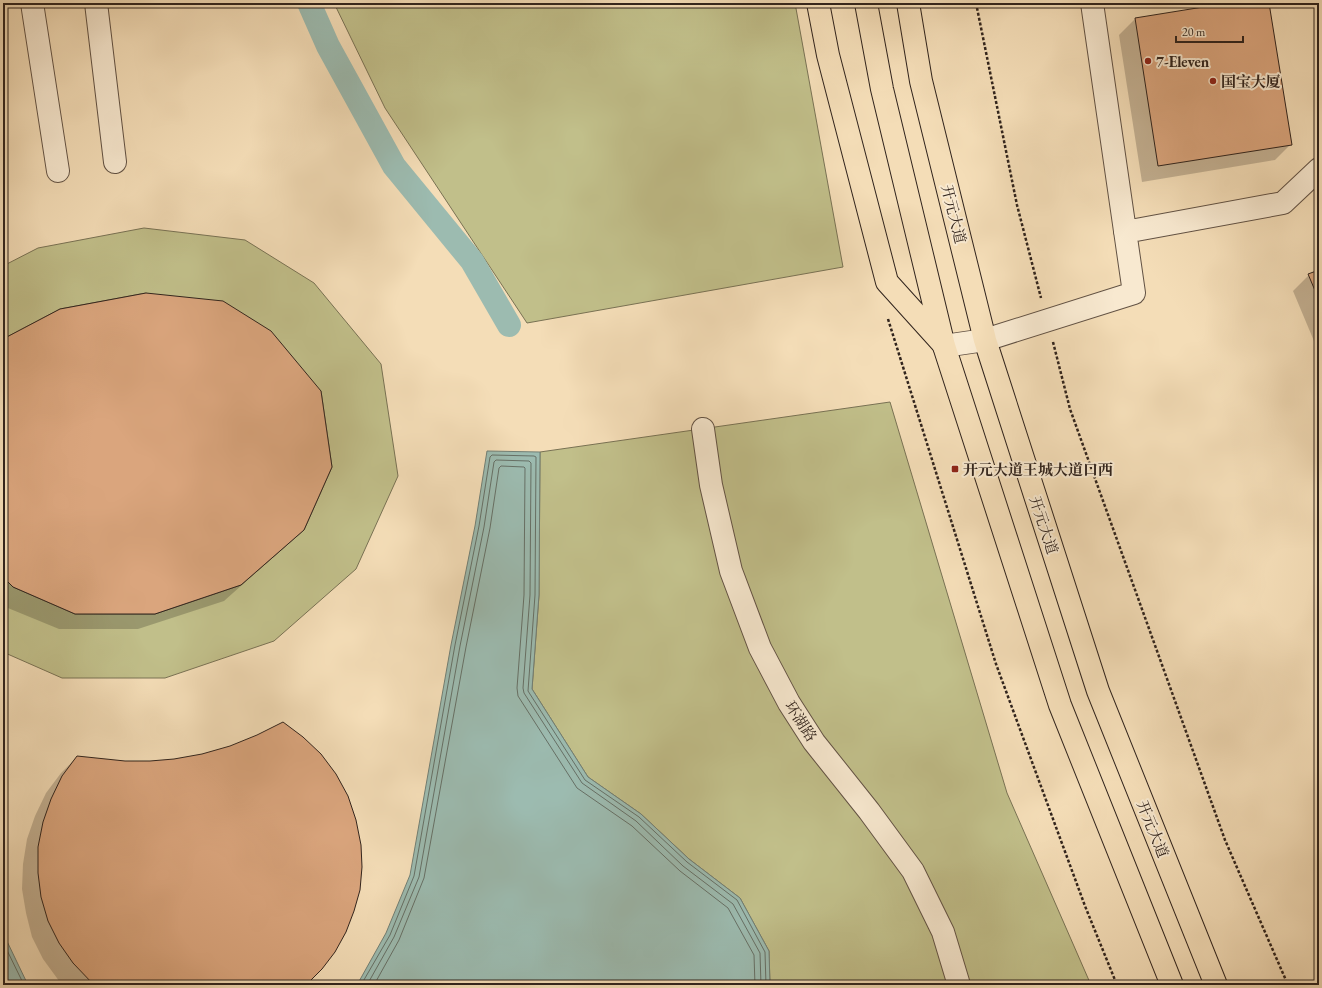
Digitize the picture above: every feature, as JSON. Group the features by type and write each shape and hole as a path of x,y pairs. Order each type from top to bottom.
{"main road":[{"path":"818,3 828,55 887,282 944,346"},
{"path":"866,3 882,89 944,346 1060,705 1172,985"},
{"name":"开元大道","path":"908,3 921,81 985,340 1098,691 1216,985"}],"street":[{"path":"32,3 58,171"},
{"path":"96,3 115,162"},
{"path":"944,346 985,340 1134,293 1092,3"},
{"path":"1125,232 1283,203 1319,169"},
{"name":"环湖路","path":"703,429 711,485 731,571 760,648 789,703 814,742 869,811 912,871 943,932 959,985"}],"path":[{"path":"976,3 1017,205 1070,409 1222,833 1288,985"},
{"path":"887,314 996,664 1085,906 1117,985"}],"shaded area":[{"path":"334,3 795,3 843,267 527,323 385,108"},
{"path":"144,228 245,240 314,283 381,364 398,476 356,569 274,641 165,678 62,678 3,652 3,577 13,587 75,614 155,614 241,585 304,530 332,467 321,391 146,293 60,309 3,339 3,266 38,248"},
{"path":"890,402 1007,793 1091,985 770,985 769,951 740,898 689,859 641,814 588,777 532,689 539,595 540,452"}],"water":[{"path":"487,451 540,452 539,595 532,689 588,777 641,814 689,859 740,898 769,951 770,985 357,985 386,933 410,875 451,645 475,526"},
{"path":"3,933 4,935 28,985 3,985"}],"building":[{"name":"国宝大厦","path":"1228,3 1269,3 1292,145 1158,166 1135,18"},
{"path":"1319,270 1319,300 1308,274"},
{"path":"146,293 223,301 271,331 321,391 332,467 304,530 241,585 155,614 75,614 13,587 3,577 3,339 60,309"},
{"path":"283,722 303,737 321,754 336,774 348,796 356,820 361,845 362,867 360,890 346,932 335,952 322,969 306,985 94,985 73,963 59,943 48,921 41,897 38,873 38,847 43,822 51,799 62,776 77,756 125,761 174,759 202,754 230,746"}],"waterway":[{"path":"309,3 328,46 394,166 472,261 509,325"}],"place":[{"name":"7-Eleven","path":"1148,61"},
{"name":"国宝大厦","path":"1213,81"},
{"name":"开元大道王城大道口西","path":"955,469"}]}
